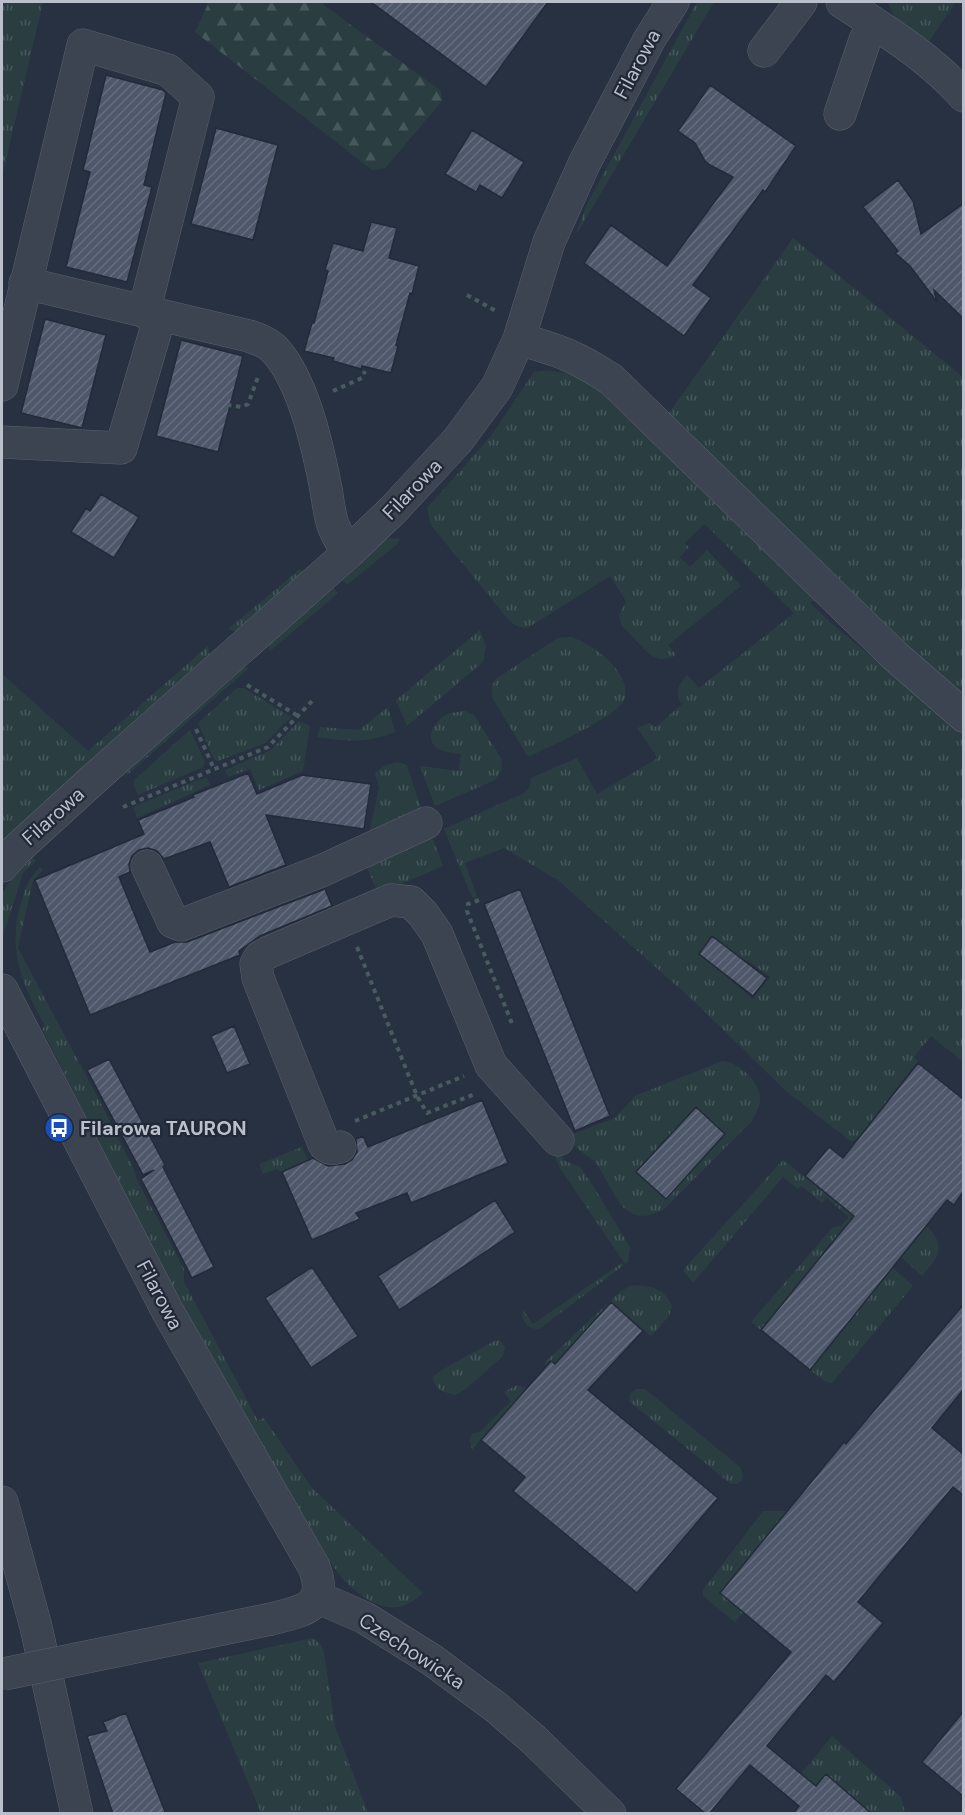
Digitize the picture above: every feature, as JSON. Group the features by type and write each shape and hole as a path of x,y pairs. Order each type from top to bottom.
{"street":[{"name":"Filarowa","path":"2,866 16,850 96,777 348,553 393,510 458,440 497,387 519,339 549,242 584,164 649,40 673,2"},
{"path":"764,51 801,2"},
{"path":"842,2 915,51 963,96"},
{"path":"840,114 874,23"},
{"path":"2,385 83,45 168,70 198,97 121,448 2,442"},
{"path":"26,284 249,336 271,346 292,376 308,416 332,522 348,553"},
{"path":"519,339 560,350 585,362 612,380 894,655 963,717"},
{"path":"147,866 174,922 181,925 321,871 426,823"},
{"path":"330,1141 258,978 256,964 260,957 269,952 391,900 411,903 423,914 437,934 499,1073 558,1140"},
{"name":"Filarowa","path":"2,990 168,1312 314,1567 319,1589 317,1598"},
{"path":"2,1502 36,1627 77,1814"},
{"path":"3,1674 271,1619 304,1610 317,1598"},
{"name":"Czechowicka","path":"317,1598 365,1618 432,1660 524,1731 610,1814"}],"path":[{"path":"308,416 318,411 332,392 362,378 365,371"},
{"path":"241,681 298,716"},
{"path":"123,807 268,747 314,699"},
{"path":"193,722 214,769"},
{"path":"478,900 468,904 466,908 513,1026"},
{"path":"350,918 355,940 417,1096 427,1113 499,1073"},
{"path":"330,1141 417,1096 499,1073"}],"green space":[{"path":"2,2 43,2 2,177"},
{"path":"209,2 322,2 441,91 442,101 385,168 372,170 195,32"},
{"path":"697,2 714,2 576,235 586,206"},
{"path":"885,2 956,2 929,41 901,32 888,3"},
{"path":"793,238 963,377 963,700 842,589 810,603 963,733 963,1062 931,1036 914,1057 918,1061 852,1142 787,1092 697,1004 558,880 504,848 465,863 477,897 473,898 444,829 524,793 529,788 531,778 577,758 597,794 658,758 637,728 649,723 656,727 682,704 678,696 678,689 687,675 699,688 794,613 705,524 684,543 689,547 680,557 690,567 707,550 741,586 668,645 676,655 660,659 650,655 622,626 619,616 626,601 610,576 529,627 519,627 507,618 431,525 427,508 491,436 534,372 565,373 583,378 669,413","holes":["747,960 770,977 753,999 731,981"]},
{"path":"389,538 400,539 397,544 347,585 342,579 381,542"},
{"path":"300,569 304,574 237,632 228,629"},
{"path":"333,587 338,593 269,652 269,645"},
{"path":"480,630 486,646 483,662 407,726 396,700"},
{"path":"571,637 596,650 619,673 625,690 624,699 616,709 594,724 530,756 527,755 493,699 493,685 497,678 558,638"},
{"path":"208,646 209,656 2,841 2,674 88,751"},
{"path":"241,666 249,668 126,776 126,771"},
{"path":"237,688 244,688 291,717 265,743 218,761 214,759 198,723"},
{"path":"388,707 395,732 356,740 317,737 320,727 359,730"},
{"path":"465,711 474,715 501,758 502,769 495,780 435,806 420,766 459,771 461,754 438,749 433,744 431,734 440,719 450,713"},
{"path":"299,721 310,726 303,771 259,790 250,769 228,777 225,770 271,750"},
{"path":"190,730 205,762 203,767 138,795 134,780"},
{"path":"397,762 407,765 422,812 369,834 379,788 375,773 384,766"},
{"path":"206,777 210,785 137,818 133,807"},
{"path":"431,835 443,866 337,911 335,906 376,889 365,863"},
{"path":"32,856 36,861 23,873 2,939 2,894 17,870"},
{"path":"40,867 43,870 33,880 18,948 107,1115 137,1180 184,1269 184,1282 258,1421 264,1418 311,1487 423,1593 403,1606 384,1606 366,1598 348,1584 334,1567 273,1466 170,1281 42,1029 45,1026 24,981 16,952 17,920 21,903 26,888"},
{"path":"722,1061 735,1065 752,1079 760,1099 752,1121 664,1209 649,1215 638,1215 628,1211 621,1204 594,1161 579,1150 567,1136 615,1118 635,1096","holes":["696,1107 725,1134 665,1199 636,1172"]},
{"path":"549,1143 565,1161 580,1167 595,1189 630,1247 628,1262 625,1264 560,1168"},
{"path":"302,1147 308,1160 281,1172 277,1169 263,1174 259,1164"},
{"path":"783,1160 857,1218 840,1232 761,1330 751,1322 833,1227 841,1226 849,1217 827,1198 822,1203 802,1186 798,1189 783,1177 693,1283 683,1270"},
{"path":"927,1226 937,1240 938,1252 922,1276 900,1256"},
{"path":"622,1263 624,1265 539,1329 529,1327 525,1323 523,1310 533,1324"},
{"path":"893,1268 913,1286 832,1383 826,1382 810,1370"},
{"path":"630,1286 643,1286 660,1291 672,1306 669,1316 651,1336 611,1302 555,1364 551,1361 545,1368 545,1362 621,1291"},
{"path":"496,1340 500,1341 505,1348 503,1356 466,1389 455,1395 435,1385 433,1377 440,1371"},
{"path":"517,1385 527,1388 472,1449 471,1434 481,1431 511,1401 504,1392"},
{"path":"636,1389 645,1389 741,1468 743,1478 738,1484 731,1484 629,1401 630,1394"},
{"path":"763,1511 787,1511 720,1593 743,1612 735,1622 703,1596 703,1590"},
{"path":"313,1638 321,1645 324,1653 335,1726 368,1813 261,1813 198,1663"},
{"path":"832,1736 901,1797 905,1813 872,1813 826,1775 816,1786 801,1774"}],"building":[{"path":"371,2 548,2 486,87"},
{"path":"106,75 163,90 166,93 144,185 152,187 127,282 66,267 90,172 83,170"},
{"path":"710,85 796,146 765,192 763,190 693,285 711,298 684,336 584,263 611,225 667,266 733,177 705,161 695,143 678,131"},
{"path":"216,128 278,145 253,240 191,224"},
{"path":"472,130 524,162 502,198 480,185 476,192 445,174"},
{"path":"898,180 913,201 921,234 963,204 963,318 934,290 937,302 910,266 895,253 898,251 863,207"},
{"path":"371,222 397,228 389,258 419,266 396,345 398,346 391,373 362,366 361,369 333,361 334,358 304,351 328,271 325,270 333,243 363,251"},
{"path":"45,319 106,335 82,428 21,413"},
{"path":"181,340 243,356 218,452 156,436"},
{"path":"101,494 139,517 114,558 71,532 86,508 90,511"},
{"path":"248,773 257,794 302,775 371,784 364,829 266,815 286,865 229,887 210,842 164,859 157,851 148,848 139,850 132,856 129,864 130,872 119,877 150,952 175,942 187,942 325,889 332,906 260,936 239,951 240,955 90,1015 35,880 144,834 138,820"},
{"path":"520,889 610,1116 575,1131 484,904"},
{"path":"712,936 767,978 753,996 699,954"},
{"path":"234,1026 250,1064 227,1073 211,1036"},
{"path":"109,1059 165,1165 163,1167 214,1267 192,1278 141,1179 154,1170 143,1175 87,1070"},
{"path":"918,1063 963,1099 963,1192 954,1205 947,1200 810,1370 761,1330 854,1216 805,1176 829,1147 843,1158"},
{"path":"482,1100 508,1163 411,1203 407,1193 356,1213 360,1219 312,1240 282,1172 313,1158 328,1166 345,1164 352,1160 357,1152 356,1139 363,1136 368,1147"},
{"path":"696,1107 725,1134 666,1199 636,1172"},
{"path":"495,1200 515,1232 399,1310 378,1276"},
{"path":"312,1267 358,1336 311,1368 265,1298"},
{"path":"611,1302 643,1331 588,1390 718,1498 637,1593 513,1491 525,1477 481,1440 551,1361 555,1364"},
{"path":"963,1305 963,1390 932,1428 963,1454 963,1495 953,1487 858,1602 883,1623 834,1682 826,1675 767,1746 816,1786 826,1774 872,1814 793,1814 799,1806 750,1765 709,1814 706,1814 676,1789 791,1652 720,1593 844,1442 846,1444"},
{"path":"963,1712 963,1796 922,1762"},
{"path":"126,1713 166,1814 113,1814 87,1736 107,1731 103,1722"}],"place":[{"name":"Filarowa TAURON","path":"59,1128"}]}
